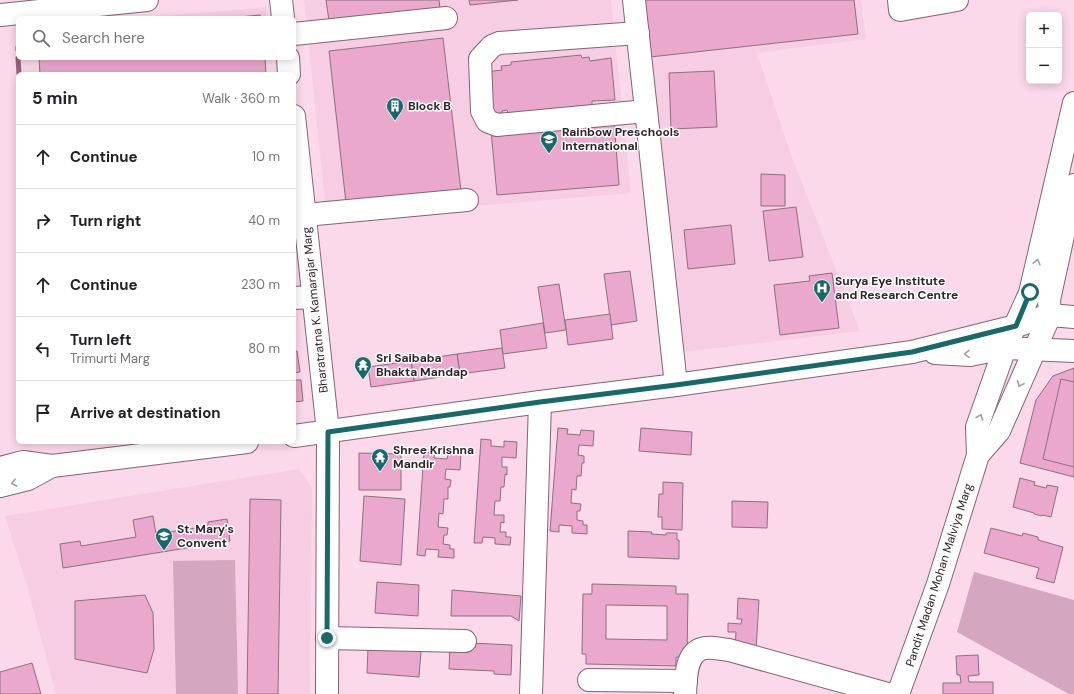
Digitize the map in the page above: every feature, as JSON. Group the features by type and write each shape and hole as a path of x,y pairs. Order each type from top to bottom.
{"street":[{"path":"3,10 147,0"},
{"path":"281,0 283,16"},
{"path":"634,0 676,385"},
{"path":"899,0 900,10 957,0"},
{"path":"296,34 446,18"},
{"path":"638,33 499,43 492,46 480,59 482,111 487,121 497,125 646,111"},
{"path":"288,60 290,72"},
{"name":"Pandit Madan Mohan Malviya Marg","path":"898,694 938,584 978,455 977,427 1005,348 1030,292 1074,103"},
{"name":"Bharatratna K. Kamarajar Marg","path":"296,155 305,215 304,297 328,432 327,694"},
{"name":"Pandit Madan Mohan Malviya Marg","path":"978,455 999,431 1050,315 1049,300 1074,185"},
{"path":"305,215 466,200"},
{"path":"296,436 912,352 1016,326 1050,315 1074,317"},
{"path":"912,352 970,355 1005,348 1036,348 1074,351"},
{"path":"531,694 540,402"},
{"path":"0,468 24,462 52,466 230,444"},
{"path":"0,486 28,479 52,466"},
{"path":"327,638 465,641"},
{"path":"588,680 685,687 687,668 691,658 695,652 701,649 710,648 729,650 888,694"}],"shaded area":[{"path":"304,0 611,0 631,193 476,206 327,222"},
{"path":"641,0 861,0 866,39 757,53 791,155 860,331 683,352 674,248 648,62"},
{"path":"266,7 267,16 165,16"},
{"name":"St. Mary's Convent","path":"299,469 312,488 310,694 56,694 27,586 5,516"},
{"path":"235,560 238,694 176,694 173,561"},
{"path":"974,572 1074,600 1074,694 1069,694 957,632"}],"building":[{"path":"326,0 439,0 440,9 329,21"},
{"path":"469,0 518,0 470,5"},
{"path":"644,0 854,0 858,34 650,57"},
{"name":"Block B","path":"443,38 461,191 346,203 329,51"},
{"path":"581,55 582,58 589,57 590,61 611,58 615,100 592,101 592,105 560,108 560,111 508,113 507,110 502,111 502,113 490,114 485,72 502,70 501,66 511,65 511,62"},
{"path":"39,60 265,60 266,72 40,72"},
{"path":"714,71 717,127 671,129 669,73"},
{"path":"614,121 619,185 497,195 491,130"},
{"path":"761,174 785,175 785,206 761,206"},
{"path":"796,207 803,257 769,261 763,211"},
{"path":"731,225 735,264 688,269 684,230"},
{"path":"630,271 637,321 611,325 604,274"},
{"path":"832,273 839,328 780,335 774,285 810,281 809,276"},
{"path":"559,284 566,330 545,333 538,287"},
{"path":"610,314 613,339 568,345 565,320"},
{"path":"543,323 547,348 503,354 500,330"},
{"path":"502,348 505,368 460,374 457,354"},
{"path":"296,351 300,372 296,373"},
{"path":"457,354 460,374 414,381 411,361"},
{"path":"411,361 414,381 371,387 368,367"},
{"path":"1074,368 1074,477 1020,463 1036,400 1053,376"},
{"path":"1061,379 1074,382 1074,467 1043,459"},
{"path":"296,380 301,380 303,401 296,402"},
{"path":"558,428 568,429 567,434 580,435 581,430 594,431 593,446 579,445 578,455 584,456 584,463 582,463 581,476 577,476 576,490 572,489 571,503 581,504 580,511 577,511 577,520 583,521 583,525 587,525 587,534 572,533 572,526 559,525 559,532 550,531"},
{"path":"641,428 692,432 691,455 639,451"},
{"path":"481,439 491,440 491,446 504,447 504,441 517,442 516,458 502,457 502,467 507,467 507,475 505,474 504,487 501,487 500,501 495,501 494,515 504,515 504,523 501,522 500,532 506,532 506,537 511,537 510,545 495,544 495,538 483,537 482,543 474,543"},
{"path":"424,452 435,453 434,458 447,459 448,454 461,454 460,470 446,469 445,479 451,480 450,487 448,487 448,499 444,499 443,514 439,513 438,527 448,528 447,535 444,535 443,544 450,545 450,549 454,549 454,558 438,557 439,550 426,549 425,556 417,555"},
{"name":"Shree Krishna Mandir","path":"359,453 401,454 401,490 359,490"},
{"path":"1020,478 1035,482 1034,485 1046,488 1047,485 1058,487 1051,517 1034,514 1013,507"},
{"path":"663,482 683,483 682,530 662,529 662,517 658,517 659,494 663,494"},
{"path":"364,496 405,499 401,565 360,561"},
{"path":"250,499 281,500 278,694 247,694"},
{"path":"732,501 768,502 767,528 732,527"},
{"path":"153,516 156,534 208,526 208,522 227,519 230,541 63,568 60,544 80,541 81,546 136,537 133,520"},
{"path":"991,528 1022,536 1023,533 1038,537 1038,540 1063,547 1054,583 1036,578 1039,568 984,553"},
{"path":"628,531 652,532 651,534 666,535 666,533 677,533 677,540 679,540 679,559 628,557"},
{"path":"377,582 419,585 418,616 375,613"},
{"path":"592,584 676,586 676,594 688,594 687,658 676,657 676,666 586,664 586,654 582,654 583,594 592,594","holes":["606,605 667,606 667,640 606,639"]},
{"path":"452,590 521,596 519,621 511,616 451,616"},
{"path":"145,595 153,613 154,649 147,673 75,659 75,601"},
{"path":"738,598 759,600 756,650 735,648 736,632 728,632 728,623 741,624 742,619 737,619"},
{"path":"450,642 512,645 511,675 494,674 494,671 449,669"},
{"path":"368,648 421,651 419,677 367,673"},
{"path":"978,655 979,675 968,676 969,682 993,682 993,694 943,694 943,683 961,683 960,675 957,675 956,656"},
{"path":"32,663 41,694 0,694 0,672"}],"waterway":[{"path":"18,60 19,72"}],"place":[{"name":"Block B","path":"395,121"},
{"name":"Rainbow Preschools International","path":"549,154"},
{"name":"Surya Eye Institute and Research Centre","path":"822,303"},
{"name":"Sri Saibaba Bhakta Mandap","path":"363,380"},
{"name":"Shree Krishna Mandir","path":"380,472"},
{"name":"St. Mary's Convent","path":"164,551"}],"route":[{"path":"327,638 328,432 912,352 1016,326 1030,292"}]}
